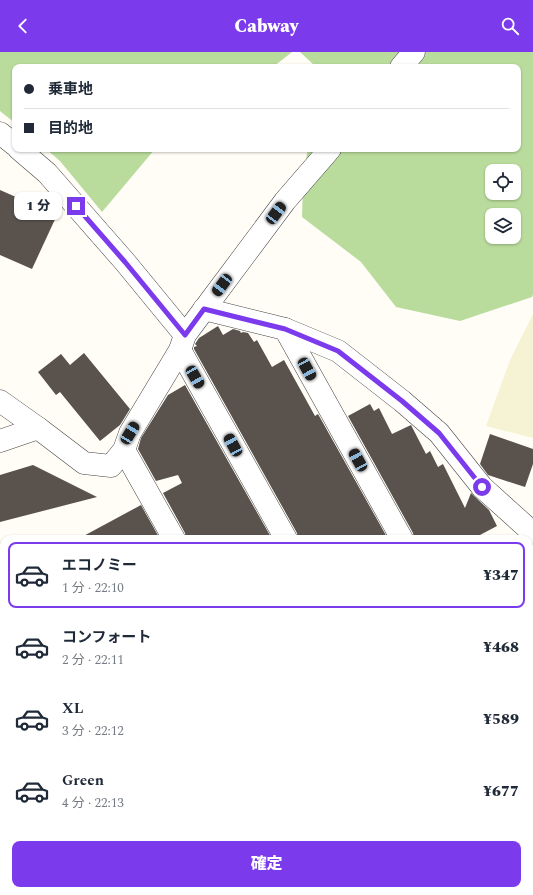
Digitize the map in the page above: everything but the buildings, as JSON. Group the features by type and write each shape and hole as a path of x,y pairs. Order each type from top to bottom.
{"street":[{"path":"404,64 414,52"},
{"path":"0,133 12,143"},
{"path":"22,152 47,173 125,262 182,343 284,535"},
{"path":"0,401 84,464 111,466 124,450 130,433 182,343 204,309 285,201 327,152"},
{"path":"204,309 285,329 338,351 402,401 439,433 482,487 533,534"},
{"path":"285,329 400,535"},
{"path":"0,441 38,428"},
{"path":"124,450 172,535"}],"shaded area":[{"path":"533,314 533,438 486,426 510,360"}],"green space":[{"path":"0,52 292,52 277,64 12,64 12,121 0,111"},
{"path":"300,52 533,52 532,297 460,321 396,307 361,262 302,217 303,184 308,152 521,152 521,64 313,64"},
{"path":"50,152 152,152 102,212 60,161"}],"route":[{"path":"76,206 125,262 185,335 204,309 285,329 338,351 402,401 439,433 482,487"}]}
